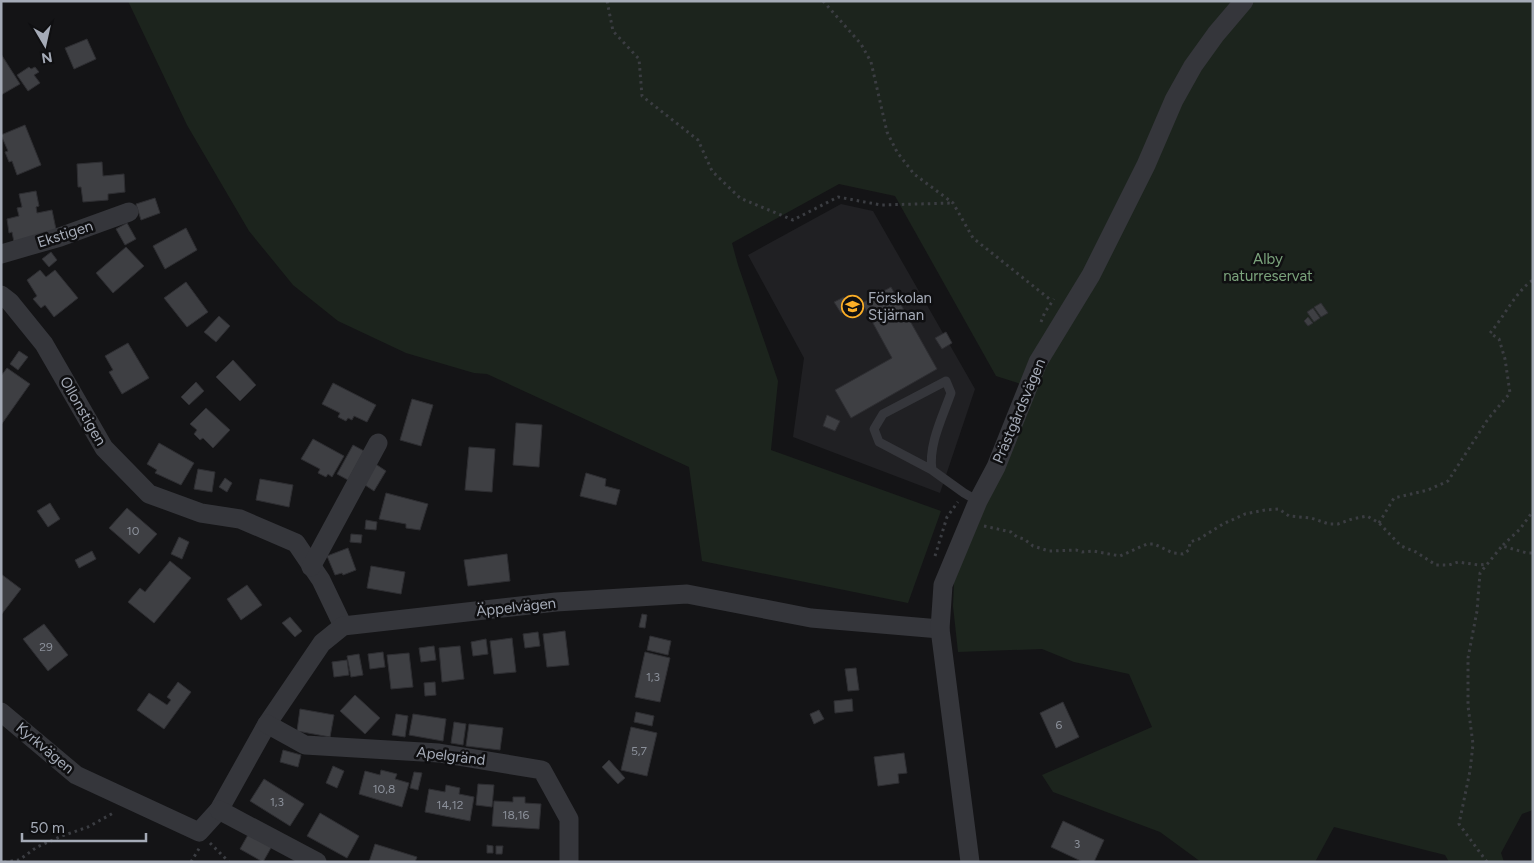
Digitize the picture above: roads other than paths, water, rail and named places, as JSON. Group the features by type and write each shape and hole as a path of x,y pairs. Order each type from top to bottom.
{"street":[{"name":"Prästgårdsvägen","path":"970,862 940,629 943,585 978,501 996,467 1038,362 1091,275 1146,165 1174,100 1193,66 1216,34 1244,1"},
{"name":"Ekstigen","path":"1,254 129,212"},
{"name":"Ollonstigen","path":"1,295 10,302 44,344 104,448 149,494 201,513 240,518 296,543 321,580 343,626"},
{"path":"312,568 378,443"},
{"name":"Äppelvägen","path":"343,626 556,602 687,594 811,618 940,629"},
{"path":"318,862 219,810 267,724 322,643 343,626"},
{"name":"Kyrkvägen","path":"1,712 76,775 199,832 219,810"},
{"name":"Apelgränd","path":"267,724 305,746 439,753 542,770 569,819 569,862"}],"lane":[{"path":"932,470 930,458 933,441 951,393 946,381 883,414 874,429 879,442 932,470 978,501"}],"place":[{"name":"Förskolan Stjärnan","path":"852,307"}],"park label":[{"name":"Alby naturreservat","path":"1268,268"}]}
